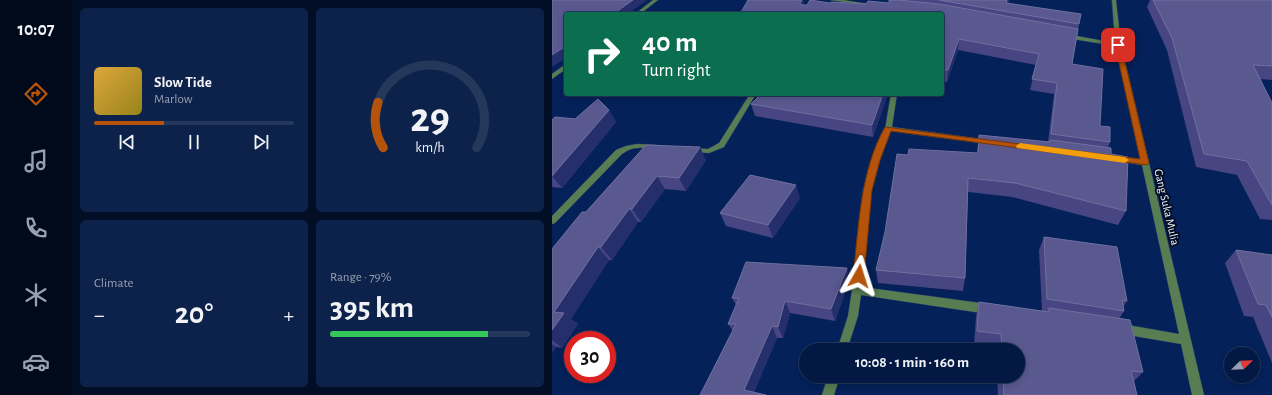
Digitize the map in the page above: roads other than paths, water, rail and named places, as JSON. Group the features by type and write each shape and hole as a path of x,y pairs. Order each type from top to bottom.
{"street":[{"path":"640,12 656,0"},
{"path":"832,0 878,5"},
{"name":"Gang Suka Mulia","path":"1114,0 1118,45 1198,395"},
{"path":"1064,35 1118,45"},
{"path":"552,77 564,68"},
{"path":"682,149 705,151 722,145 752,96"},
{"path":"844,343 853,316 857,290 867,190 888,128 894,96"},
{"path":"888,128 997,143"},
{"path":"552,221 619,152 630,146 636,145 667,148"},
{"path":"1114,158 1144,163"},
{"path":"857,290 897,294 998,310"},
{"path":"1108,327 1186,340"},
{"path":"828,395 832,383"}]}
